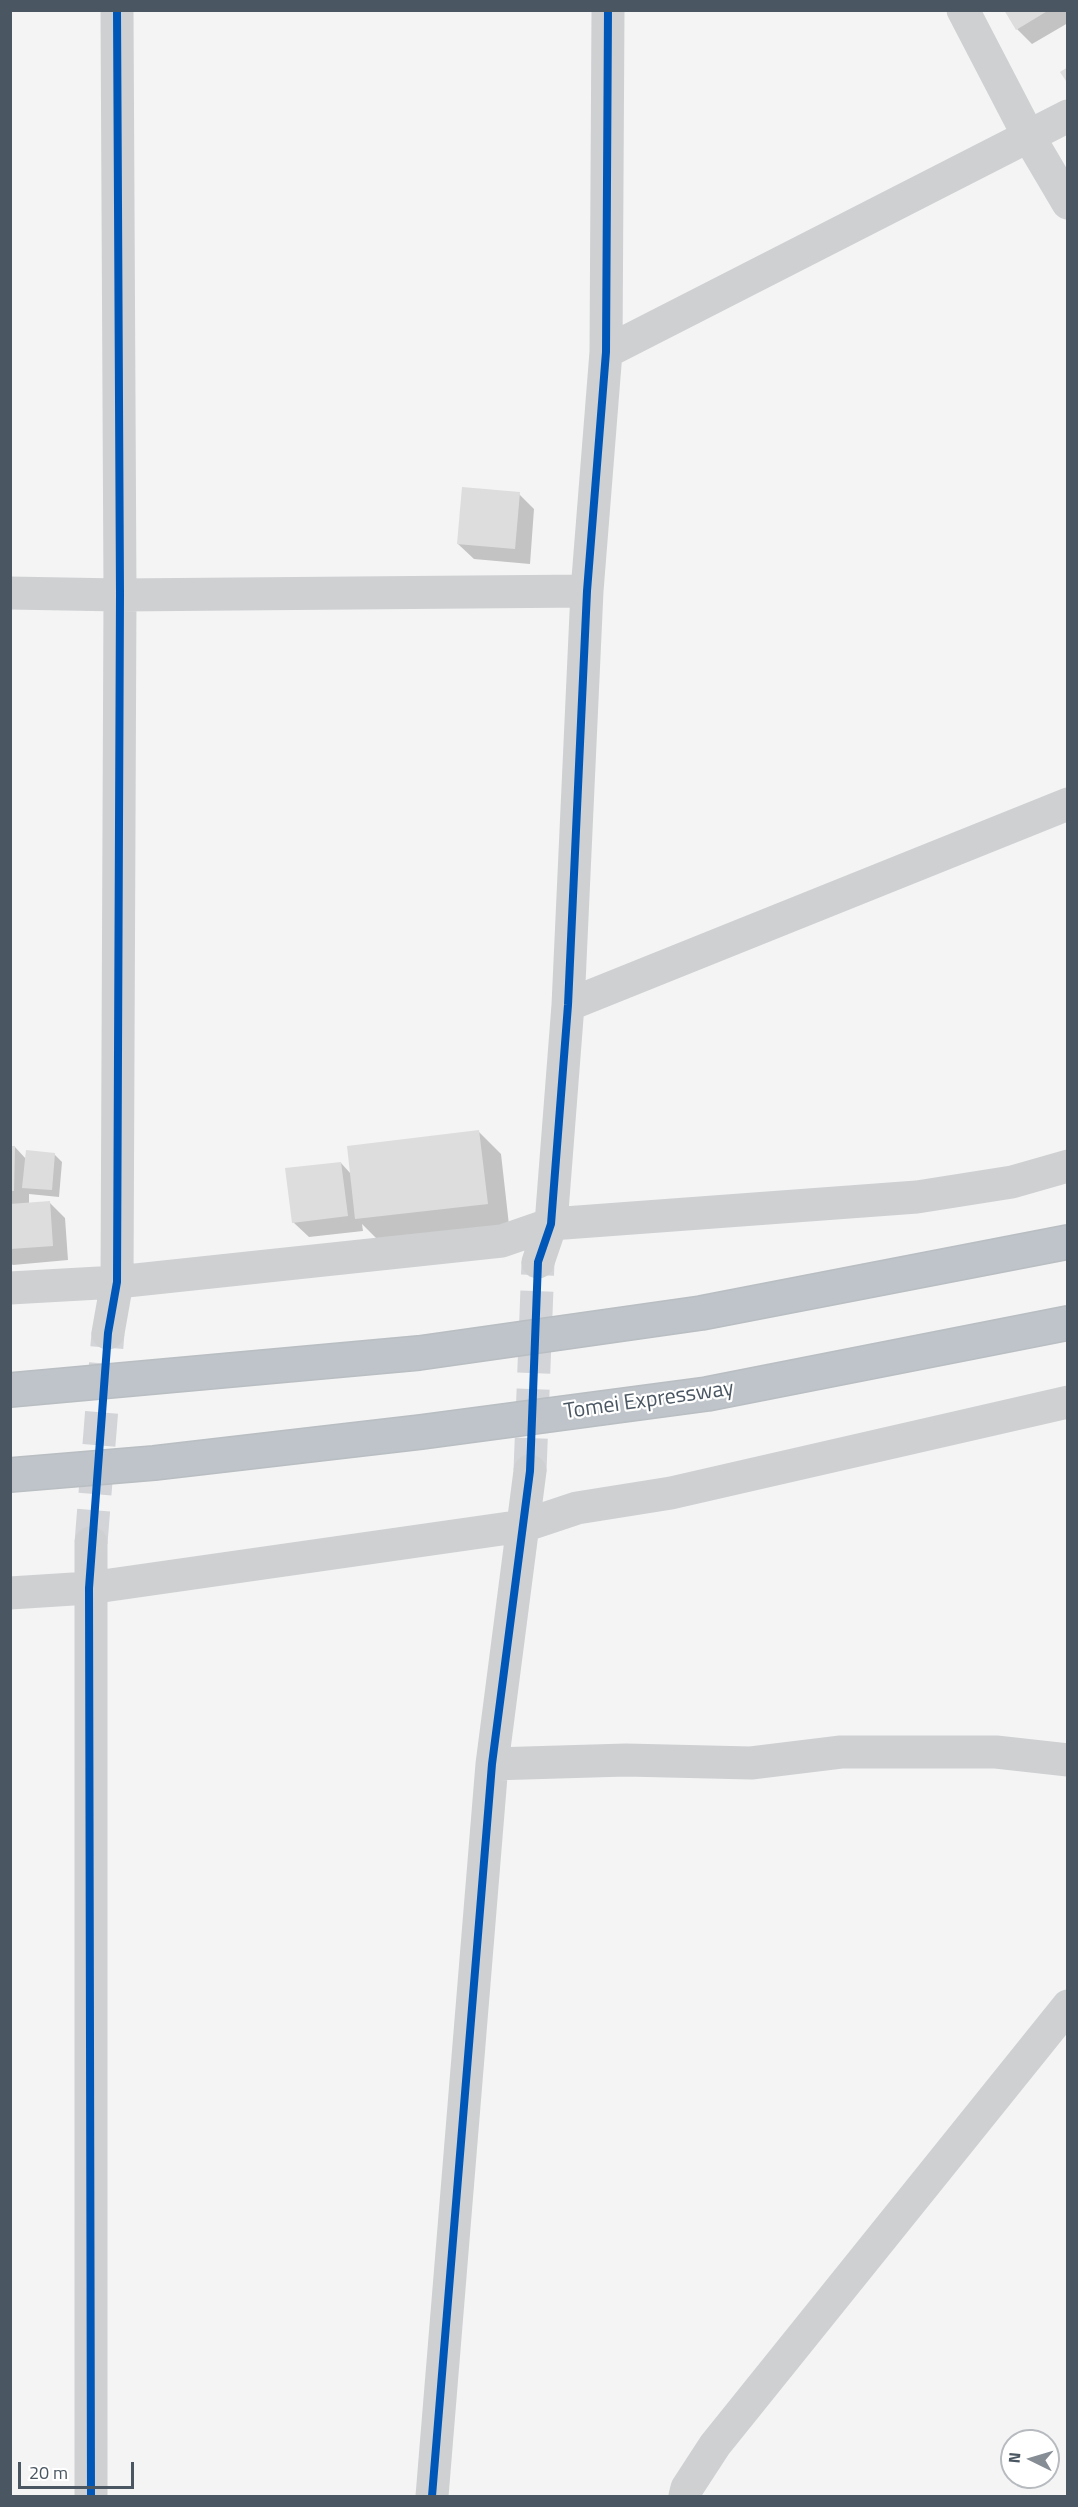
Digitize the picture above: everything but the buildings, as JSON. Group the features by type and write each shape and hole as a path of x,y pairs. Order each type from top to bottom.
{"highway":[{"path":"10,1390 431,1351 701,1313 1068,1242"},
{"name":"Tomei Expressway","path":"10,1474 154,1463 422,1432 707,1394 1068,1323"}],"street":[{"path":"108,1333 117,1282 120,595 117,10"},
{"path":"538,1262 551,1224 568,1005 587,591 606,352 608,10"},
{"path":"963,10 1029,137 1068,203"},
{"path":"606,352 1068,116"},
{"path":"10,593 120,595 587,591"},
{"path":"568,1005 1068,804"},
{"path":"10,1288 117,1282 502,1241 551,1224 918,1197 1012,1182 1068,1166"},
{"path":"10,1593 88,1588 523,1526 577,1508 671,1493 1068,1402"},
{"path":"432,2496 492,1764 530,1471"},
{"path":"91,1543 88,1588 91,2496"},
{"path":"492,1764 626,1760 752,1763 841,1752 996,1752 1068,1760"},
{"path":"686,2496 687,2488 715,2445 1068,2006"}],"tunnel":[{"path":"530,1471 538,1262"},
{"path":"91,1543 108,1333"}],"cycle path":[{"path":"91,2496 89,1588 108,1333 117,1282 120,595 117,10"},
{"path":"432,2496 492,1764 530,1471 538,1262 551,1224 568,1005 587,591 606,352 608,10"}]}
